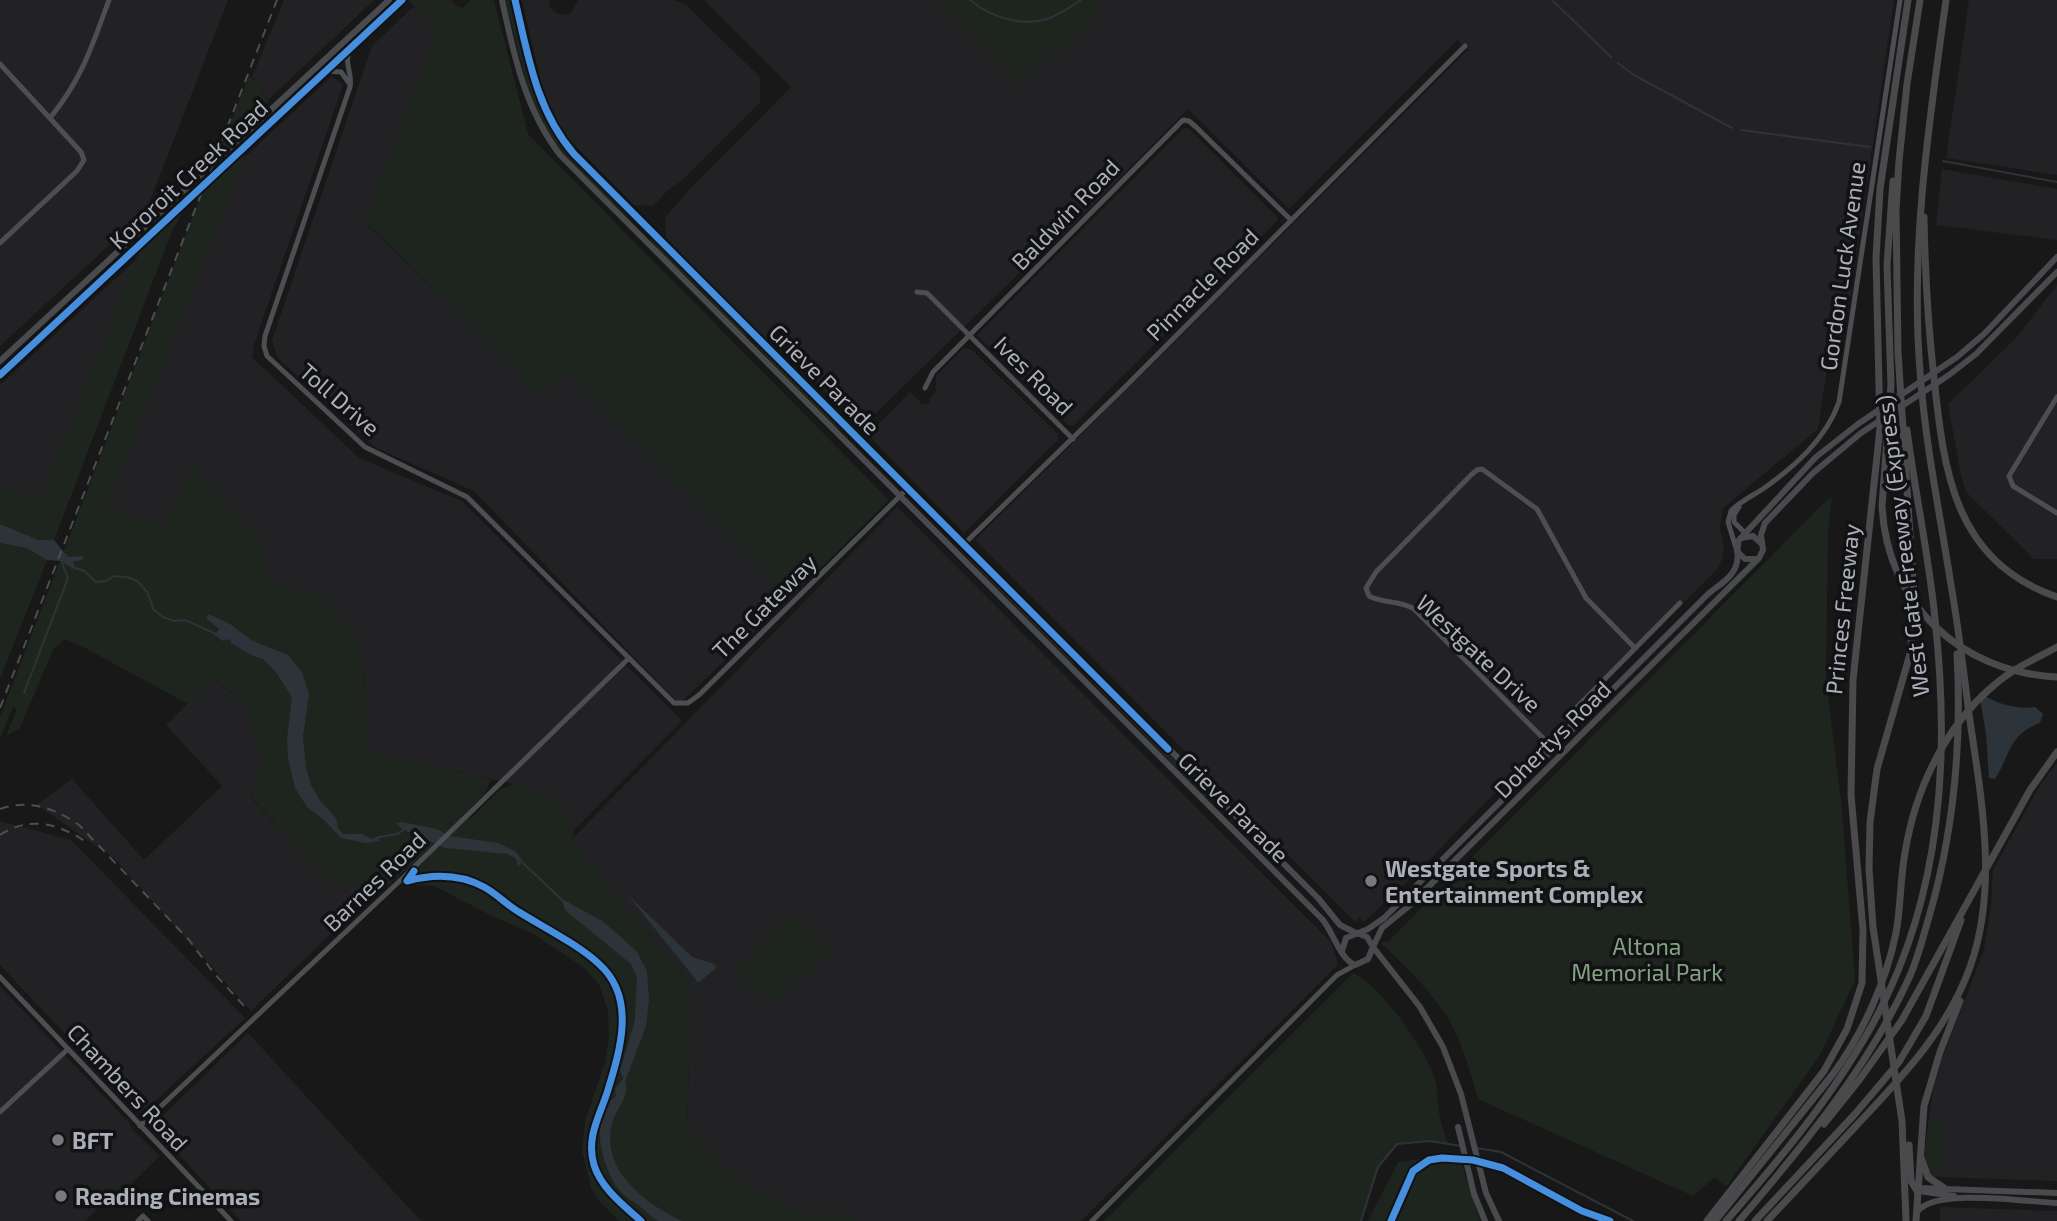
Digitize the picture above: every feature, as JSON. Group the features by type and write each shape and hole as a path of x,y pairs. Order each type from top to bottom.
{"highway":[{"name":"Princes Freeway","path":"1736,1186 1824,1071 1847,1029 1862,983 1863,930 1851,795 1853,680 1880,428 1875,258 1879,201 1908,0"},
{"path":"1920,0 1894,174 1887,265 1891,385 1882,506 1885,539 1903,586 1935,627 1974,655 2022,673 2057,677"},
{"path":"1916,1218 1922,1117 1928,1088 1973,966 1982,923 1986,883 1980,795 1952,591 1926,432 1920,369 1917,280 1925,154 1946,0"},
{"path":"1905,1221 1902,1121 1873,927 1869,869 1871,813 1877,769 1910,654 1915,611 1898,352 1896,211 1907,84"},
{"path":"1925,154 1924,225 1930,344 1943,455 1951,489 1966,523 1989,552 2017,577 2057,597"},
{"name":"West Gate Freeway (Express)","path":"1726,1221 1794,1139 1864,1039 1907,948 1923,896 1931,856 1942,772 1940,674 1935,616 1898,352"},
{"name":"West Gate Freeway (Express)","path":"1739,1221 1788,1164 1853,1075 1895,1007 1910,975 1940,878 1956,786 1958,669 1952,591"},
{"path":"1710,1220 1833,1074 1864,1022 1896,933 1905,853 1918,799 1945,742 1993,686 2032,659 2057,647"},
{"path":"1788,1164 1845,1099 1888,1041 1915,998 2030,790 2057,752"},
{"path":"1755,1221 1876,1091 1910,1046 1934,999 1973,894"},
{"path":"1767,1221 1878,1103 1931,1040 1955,1003 1982,923"},
{"path":"1710,1220 1833,1074"},
{"path":"1902,1121 1908,1135 1911,1181 1917,1189"},
{"path":"1919,1154 1927,1175 1944,1188"},
{"path":"1905,1221 1909,1197 1917,1189"}],"main road":[{"name":"Kororoit Creek Road","path":"0,361 389,0"},
{"name":"Kororoit Creek Road","path":"0,374 401,0"},
{"name":"Grieve Parade","path":"500,0 530,106 559,155 1322,919 1332,931 1342,954"},
{"name":"Grieve Parade","path":"515,0 540,98 550,121 569,148 1318,898 1338,923 1356,933"},
{"name":"Dohertys Road","path":"1356,933 1384,918 1732,573 1737,561 1739,540 1807,465 1858,424 1945,366 1984,334 2057,257"},
{"path":"1737,549 1745,559 1759,558 1762,531 1768,518 1818,469 1861,433 1949,375 1989,343 2057,272"},
{"path":"1747,534 1757,538 1762,546"},
{"name":"Dohertys Road","path":"1373,947 1382,928 1409,906 1759,558"},
{"path":"1554,749 1560,755"},
{"path":"1533,769 1540,775"},
{"path":"1373,947 1368,960 1356,965 1346,960 1342,954 1345,940 1356,933 1367,937 1415,1000 1439,1040 1456,1078 1479,1170 1499,1221"},
{"path":"1458,1127 1467,1167 1485,1221"},
{"path":"1917,1189 2057,1193"},
{"path":"1917,1189 1963,1198"},
{"path":"1916,1218 1922,1206 1930,1202 1963,1198 2057,1203"}],"street":[{"path":"50,118 81,73 110,0"},
{"name":"Gordon Luck Avenue","path":"1737,549 1729,524 1729,515 1735,506 1772,482 1807,451 1829,424 1839,402 1899,0"},
{"name":"Toll Drive","path":"354,45 346,57 351,76 350,87 265,336 264,346 268,356 365,447 467,497 641,670"},
{"name":"Pinnacle Road","path":"963,545 1073,439 1465,46"},
{"path":"0,64 84,158 83,164 0,243"},
{"path":"324,73 333,69 341,72 350,87"},
{"name":"Baldwin Road","path":"925,388 933,372 1175,126 1186,120 1291,220"},
{"name":"Ives Road","path":"917,292 927,293 1073,439"},
{"path":"2057,397 2010,473 2009,480 2013,486 2057,513"},
{"name":"Westgate Drive","path":"1554,749 1416,611 1403,603 1374,598 1366,590 1369,580 1475,472 1483,470 1536,509 1587,598 1635,648"},
{"name":"The Gateway","path":"641,670 674,703 681,705 691,701 907,489"},
{"path":"1747,500 1733,518 1735,525 1747,534"},
{"path":"1568,734 1576,708 1680,603"},
{"path":"1659,624 1665,621 1679,623"},
{"name":"Barnes Road","path":"140,1126 409,872 629,658"},
{"path":"1533,769 1543,751 1542,737"},
{"path":"1092,1221 1337,975 1343,964 1342,954"},
{"path":"1337,975 1356,965"},
{"name":"Chambers Road","path":"0,977 231,1221"},
{"path":"0,1112 68,1049"},
{"path":"138,1221 143,1216 148,1221"}],"shaded area":[{"path":"0,0 228,0 146,211 0,346"},
{"path":"284,0 374,0 268,100 261,92 264,89 252,77"},
{"path":"522,0 550,0 549,4 554,12 561,15 571,13 578,0 674,0 685,4 760,77 760,102 653,206 634,205 560,130 545,100"},
{"path":"704,0 936,0 1021,85 1056,50 1060,53 1097,17 1094,13 1106,0 1894,0 1847,320 1827,370 1818,429 1723,508 1720,527 1724,546 1722,560 1717,569 1425,864 1364,922 1359,918 1355,922 975,540 1468,50 1457,40 1289,209 1188,109 1063,235 1060,233 862,427 769,337 766,339 666,238 665,218 687,192 791,87"},
{"path":"1969,0 2057,0 2057,175 1946,158"},
{"path":"414,6 438,29 364,222 493,345 541,397 565,372 791,597 679,704 474,491 376,448 278,358 272,340 372,46"},
{"path":"332,76 343,85 252,357 359,458 462,501 682,721 575,829 550,795 514,784 367,751 364,664 324,598 275,581 192,465 163,526 107,507 245,157"},
{"path":"1184,128 1188,128 1277,217 1277,221 1073,426 1068,425 977,335"},
{"path":"1942,169 2057,189 2057,240 1936,225"},
{"path":"138,258 40,500 0,486 0,385"},
{"path":"2057,285 2057,559 2034,559 1966,492 1948,404 2016,338"},
{"path":"964,348 972,350 1058,434 1058,440 964,533 868,435 910,392 922,404 930,403 929,399 936,391 936,376"},
{"path":"897,507 1331,942 1338,964 1081,1221 858,1221 843,1213 800,1214 726,1172 687,1128 691,984 571,840"},
{"path":"0,524 39,540 54,540 68,557 82,556 84,559 73,562 76,570 60,561 47,560 26,548 0,543"},
{"path":"208,614 230,624 251,640 288,655 302,672 309,694 303,736 306,768 311,785 321,802 336,818 338,828 343,834 362,834 372,839 379,836 379,841 366,843 341,838 307,807 295,788 288,758 287,739 292,697 275,671 263,659 231,643 231,639 223,641 215,635 219,629 206,618"},
{"path":"213,679 243,701 261,756 252,799 330,882 379,887 251,1011 115,859 37,805 72,779 144,860 222,786 166,725"},
{"path":"1979,693 2006,705 2035,707 2043,714 2040,723 2016,739 1995,779 1989,778 1986,734"},
{"path":"2057,763 2057,1181 1941,1177 1943,1125 1928,1124 1933,1090 1984,950 1993,870 2040,785"},
{"path":"0,821 71,840 245,1018 141,1114 0,965"},
{"path":"396,823 437,829 449,836 499,843 516,852 522,860 518,868 516,859 508,854 445,848 402,829"},
{"path":"627,894 692,957 715,964 716,968 697,981"},
{"path":"562,899 602,921 621,937 637,952 647,971 649,1000 646,1026 625,1082 625,1096 614,1117 610,1135 611,1151 626,1180 638,1193 682,1221 659,1221 625,1196 613,1181 603,1156 600,1142 602,1116 607,1105 616,1096 615,1089 623,1079 620,1070 635,1020 637,978 631,964 565,910"},
{"path":"0,986 160,1156 107,1207 103,1204 85,1221 0,1221"},
{"path":"248,1033 421,1221 241,1221 152,1126"},
{"path":"1940,1207 2057,1211 2057,1221 1940,1221"}],"green space":[{"path":"408,0 451,0 463,8 471,0 494,0 528,134 889,500 791,597 565,373 541,397 493,345 364,221 438,29"},
{"path":"505,0 512,0 532,86 546,121 564,147 636,225 566,159 546,131 531,101"},
{"path":"936,0 1106,0 1094,12 1097,17 1060,53 1056,50 1021,85"},
{"path":"249,76 264,89 261,93 269,101 218,154"},
{"path":"244,151 245,157 107,507 163,525 192,465 268,550 262,561 275,581 324,598 357,639 364,664 367,751 491,779 485,793 463,816 471,818 501,789 514,784 551,795 575,829 571,840 691,984 687,1128 727,1172 800,1214 843,1213 858,1221 619,1221 598,1200 591,1188 582,1150 585,1121 605,1062 609,1037 608,1012 599,984 583,967 532,933 434,886 404,884 416,872 408,868 384,889 330,882 252,798 261,756 243,701 214,679 188,704 65,639 53,650 20,728 6,736 17,709 13,707 0,739 0,717 204,188"},
{"path":"181,210 54,540 40,540 0,524 0,486 40,500 141,247"},
{"path":"648,233 749,335 743,335 701,290 663,255"},
{"path":"756,341 845,431 828,420 803,396 761,351"},
{"name":"Altona Memorial Park","path":"1830,497 1826,679 1842,810 1855,980 1820,1055 1726,1187 1715,1177 1693,1196 1478,1099 1460,1043 1444,1012 1422,984 1380,942 1388,942"},
{"path":"0,543 26,548 47,560 0,679"},
{"path":"968,554 1081,665 1070,663 968,558"},
{"path":"1088,673 1164,748 1213,802 1090,680"},
{"path":"801,914 811,935 833,947 771,1006 735,973 790,916"},
{"path":"1353,973 1377,991 1413,1036 1422,1052 1435,1080 1439,1113 1448,1144 1430,1141 1397,1144 1378,1167 1361,1221 1104,1221"},
{"path":"1928,1124 1943,1125 1941,1177 1930,1176 1924,1160"},
{"path":"1428,1158 1461,1162 1480,1221 1368,1221 1398,1162"}],"waterway":[{"path":"970,0 997,16 1027,22 1051,17 1081,0"},
{"path":"1552,0 1611,57"},
{"path":"1618,63 1634,75 1732,128"},
{"path":"1741,130 1870,147"},
{"path":"1943,161 2057,182"},
{"path":"24,693 68,578 62,563"},
{"path":"75,568 84,571 96,582 106,581 114,576 137,581 147,592 154,610 163,617 174,621 185,620 216,634"},
{"path":"379,837 398,834 403,830"},
{"path":"520,860 562,900"},
{"path":"1361,1221 1378,1167 1397,1144 1430,1141 1461,1146"},
{"path":"1476,1148 1501,1152 1633,1221"}],"railway":[{"path":"0,708 277,0"},
{"path":"0,809 21,805 41,807 79,825 189,940 213,972 246,1008"},
{"path":"0,835 23,825 45,824 68,831 89,844"}],"cycle path":[{"path":"0,375 402,0"},
{"path":"515,0 529,61 542,100 561,137 574,154 1168,749"},
{"path":"414,871 407,881 446,876 484,887 581,950 611,978 622,1009 622,1026 617,1060 594,1128 592,1155 597,1173 607,1189 641,1221"},
{"path":"1391,1221 1413,1171 1429,1160 1442,1158 1473,1160 1503,1168 1582,1211 1610,1221"}],"place":[{"name":"Westgate Sports & Entertainment Complex","path":"1371,881"},
{"name":"BFT","path":"58,1140"},
{"name":"Reading Cinemas","path":"61,1196"}]}
